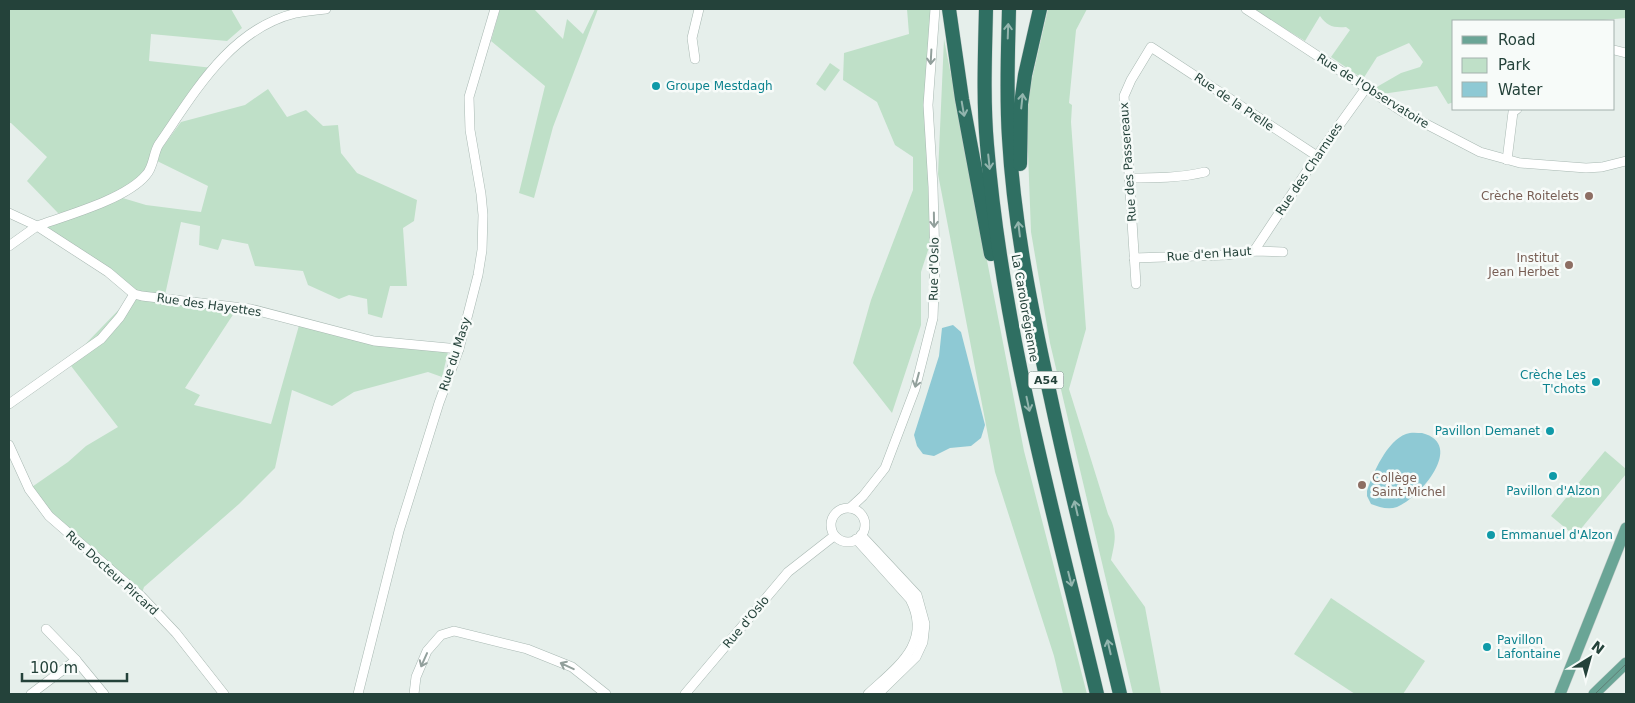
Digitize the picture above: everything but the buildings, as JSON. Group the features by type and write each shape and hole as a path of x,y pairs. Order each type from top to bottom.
{"highway":[{"path":"949,9 962,100 988,240 1004,318 1014,339"},
{"name":"La Carolorégienne","path":"986,9 984,72 987,144 993,211 1002,272 1031,419 1097,694"},
{"name":"La Carolorégienne","path":"1009,9 1007,73 1009,138 1024,265 1035,327 1057,428 1120,694"},
{"path":"1016,202 1021,186 1019,146 1021,104 1025,75 1040,9"}],"main road":[{"path":"1565,694 1626,528"},
{"path":"1560,694 1626,540"},
{"path":"1594,694 1626,663"}],"street":[{"path":"9,246 37,226 128,192 148,174 158,146 208,74 228,51 248,36 271,23 295,14 326,9"},
{"name":"Rue du Masy","path":"358,694 399,531 438,403 459,349 478,275 482,250 483,224 481,194 470,130 469,97 495,9"},
{"path":"695,58 692,38 699,9"},
{"name":"Rue d'Oslo","path":"850,508 863,496 885,468 914,389 933,318 935,261 934,187 928,105 935,9"},
{"name":"Rue de l'Observatoire","path":"1246,9 1403,112 1480,152 1520,162 1586,168 1602,167 1626,161"},
{"name":"Rue de la Prelle","path":"1151,47 1317,156"},
{"name":"Rue des Passereaux","path":"1136,284 1124,96 1131,80 1151,47"},
{"name":"Rue des Charnues","path":"1254,251 1317,156 1366,88"},
{"path":"1507,160 1513,112 1516,110"},
{"path":"1129,178 1171,178 1205,172"},
{"path":"9,213 37,226 108,272 134,294 120,317 101,339 9,404"},
{"name":"Rue d'en Haut","path":"1134,258 1226,255 1254,251 1283,252"},
{"name":"Rue des Hayettes","path":"134,294 251,309 374,341 459,349"},
{"name":"Rue Docteur Pircard","path":"9,445 29,489 49,516 141,596 176,633 224,694"},
{"path":"850,508 863,518 864,530 859,537 845,542 834,536 830,525 834,514 838,510 850,508"},
{"name":"Rue d'Oslo","path":"685,694 788,572 834,536"},
{"path":"859,537 910,599 916,610 918,624 916,640 909,652 900,664 868,694"},
{"path":"859,537 916,595 925,624 923,642 916,657 878,694"},
{"path":"46,629 76,660 104,694"},
{"path":"414,694 416,677 428,651 441,635 454,631 490,639 536,653 572,667 606,694"},
{"path":"31,694 76,660"}],"green space":[{"path":"9,9 231,9 242,28 227,41 151,34 149,61 213,68 156,156 181,122 245,105 268,89 287,117 306,110 323,126 338,125 341,153 357,173 417,200 414,221 403,228 407,286 390,286 382,318 368,314 367,299 349,295 339,299 308,285 303,271 255,266 248,244 222,239 218,250 199,245 200,226 181,222 165,295 238,307 185,388 200,395 194,405 271,424 300,322 382,342 449,348 442,377 428,372 354,392 332,406 292,390 275,468 239,504 144,587 141,596 49,516 29,489 68,462 86,446 118,427 68,362 134,294 37,226 73,212 58,213 27,181 47,157 9,123","holes":["153,159 208,186 201,212 146,205 116,196 127,191"]},
{"path":"500,9 534,9 563,39 567,19 583,34 595,9 598,9 553,127 534,198 519,193 545,86 491,41"},
{"path":"907,9 933,9 931,241 921,272 921,325 892,413 853,363 871,300 913,190 913,157 895,145 877,102 843,80 844,53 909,34"},
{"path":"1048,9 1087,9 1076,30 1069,103 1072,105 1071,122 1086,329 1069,389 1113,526 1114,542 1111,560 1145,607 1161,694 1133,694 1050,343 1031,232 1027,126 1029,92"},
{"path":"1252,9 1626,9 1626,18 1603,20 1452,20 1452,103 1448,104 1437,86 1382,94 1375,88 1401,73 1420,67 1423,62 1409,43 1377,57 1363,79 1331,57 1350,30 1346,27 1331,26 1320,16 1305,41"},
{"path":"944,39 1024,451 1087,694 1063,694 1054,656 995,472 938,174"},
{"path":"830,63 840,70 825,91 816,84"},
{"path":"1605,451 1626,469 1626,474 1575,536 1551,516"},
{"path":"1331,598 1425,661 1403,694 1355,694 1294,654"}],"water":[{"path":"953,325 961,332 985,425 981,438 971,446 950,448 934,456 923,454 917,446 914,435 939,356 942,328"},
{"path":"1422,433 1435,439 1440,448 1435,471 1427,483 1406,502 1397,507 1387,508 1371,504 1367,491 1373,475 1387,450 1406,434"}],"tram line":[{"path":"1595,694 1626,664"}],"place":[{"name":"Groupe Mestdagh","path":"656,86"},
{"name":"Crèche Roitelets","path":"1589,196"},
{"name":"Institut Jean Herbet","path":"1569,265"},
{"name":"Crèche Les T'chots","path":"1596,382"},
{"name":"Pavillon Demanet","path":"1550,431"},
{"name":"Pavillon d'Alzon","path":"1553,476"},
{"name":"Collège Saint-Michel","path":"1362,485"},
{"name":"Emmanuel d'Alzon","path":"1491,535"},
{"name":"Pavillon Lafontaine","path":"1487,647"}]}
